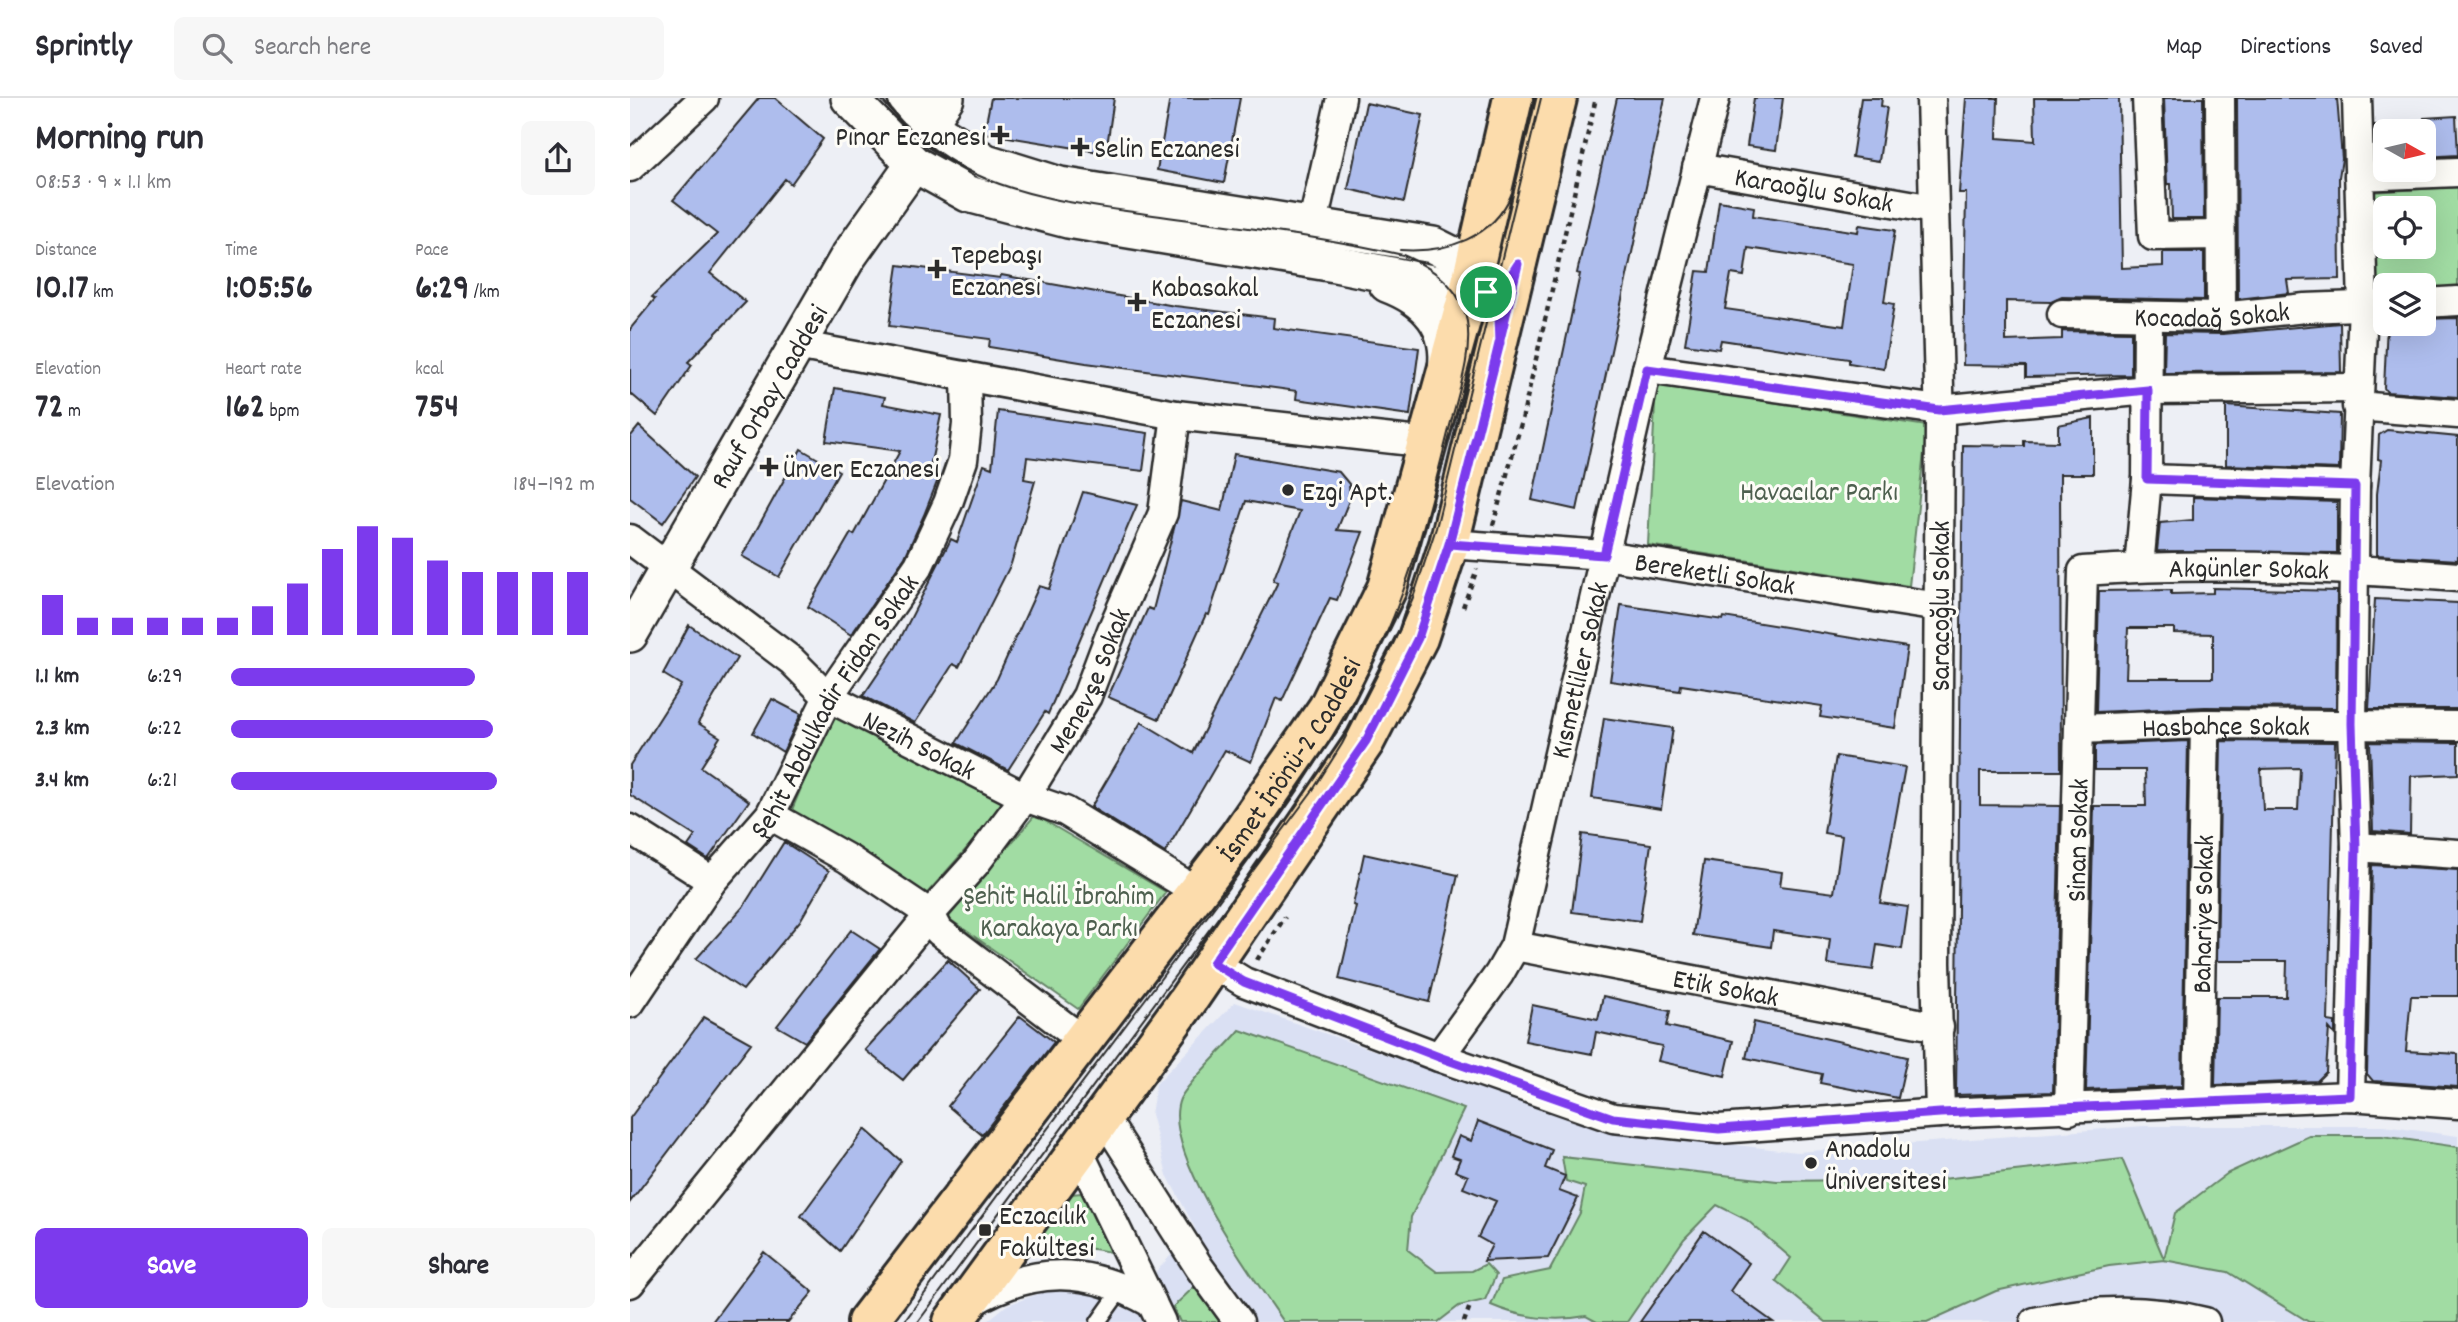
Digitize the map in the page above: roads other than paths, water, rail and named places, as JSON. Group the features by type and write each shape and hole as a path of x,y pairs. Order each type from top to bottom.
{"main road":[{"name":"İsmet İnönü-2 Caddesi","path":"867,1322 979,1178 1081,1039 1238,838 1328,708 1387,588 1445,382 1476,285 1490,201 1513,98"},
{"name":"İsmet İnönü-2 Caddesi","path":"959,1314 1213,963 1366,741 1418,638 1449,544 1558,98"}],"street":[{"path":"630,167 704,98"},
{"path":"849,98 914,164 968,194 1026,212 1476,285 1504,286 1518,264"},
{"path":"906,98 937,111 986,162 1060,185 1313,223 1444,248 1459,258 1499,316 1500,343"},
{"path":"1313,223 1341,98"},
{"name":"Kısmetliler Sokak","path":"1439,1057 1499,974 1515,946 1647,369 1715,98"},
{"name":"Saracoğlu Sokak","path":"1931,98 1939,410 1940,1113"},
{"path":"2147,98 2153,236 2220,235"},
{"path":"2220,98 2221,317"},
{"path":"2357,98 2359,176 2373,297"},
{"name":"Rauf Orbay Caddesi","path":"630,634 848,257 914,164"},
{"name":"Karaoğlu Sokak","path":"1697,168 1933,209"},
{"path":"2359,176 2458,172"},
{"path":"1419,242 1448,242 1461,238 1480,219 1490,201"},
{"path":"1335,264 1398,288 1428,308 1444,331 1448,347 1445,382"},
{"path":"2436,302 2458,301"},
{"name":"Kocadağ Sokak","path":"2062,314 2221,317 2305,308 2373,306"},
{"path":"2350,1096 2356,847 2352,724 2355,486 2358,397 2373,312"},
{"path":"2139,567 2147,479 2148,316"},
{"path":"796,345 1176,415 1429,443"},
{"path":"1647,369 1939,410 2148,390 2358,397 2458,414"},
{"name":"Şehit Abdulkadir Fidan Sokak","path":"630,1003 712,881 770,815 828,697 919,565 948,503 963,460 967,424 965,376"},
{"name":"Menevşe Sokak","path":"630,1283 930,914 975,864 1025,797 1087,695 1163,513 1176,415"},
{"path":"2147,479 2355,486"},
{"name":"Nezih Sokak","path":"630,539 792,661 828,697 1025,797 1065,811 1196,891"},
{"name":"Bereketli Sokak","path":"1449,544 1604,555 1939,607"},
{"name":"Akgünler Sokak","path":"2083,571 2139,567 2354,568 2458,577"},
{"name":"Sinan Sokak","path":"2069,1110 2083,571"},
{"name":"Hasbahçe Sokak","path":"2079,729 2205,724 2458,726"},
{"name":"Bahariye Sokak","path":"2198,1104 2205,724"},
{"path":"770,815 848,859 930,914 939,932 1081,1039"},
{"path":"630,829 712,881"},
{"path":"2356,847 2458,853"},
{"name":"Etik Sokak","path":"1515,946 1939,1027"},
{"path":"1213,963 1244,982 1439,1057 1613,1118 1719,1129 1940,1113 2069,1110 2350,1096 2458,1104"},
{"path":"1103,1116 1199,1267 1239,1322"},
{"path":"1078,1150 1156,1313"},
{"path":"959,1314 993,1289 1058,1274 1091,1277 1123,1287 1156,1313"},
{"path":"2039,1321 2107,1312 2163,1314 2205,1322"}],"lane":[{"path":"1098,1322 1123,1287"}],"tram line":[{"path":"880,98 901,121 936,151 975,174 1015,189 1077,203 1305,236 1403,255 1433,271 1453,290 1464,310 1468,332 1462,381 1412,564 1385,637 1343,719 1294,797 1240,872 904,1322"},
{"path":"918,1322 1313,790 1342,744 1394,642 1414,595 1436,528 1541,98"},
{"path":"1400,250 1434,249 1466,240 1493,222 1512,193"}],"place":[{"name":"Pınar Eczanesi","path":"1000,135"},
{"name":"Selin Eczanesi","path":"1080,147"},
{"name":"Tepebaşı Eczanesi","path":"937,269"},
{"name":"Kabasakal Eczanesi","path":"1137,302"},
{"name":"Ünver Eczanesi","path":"769,467"},
{"name":"Ezgi Apt.","path":"1288,490"},
{"name":"Anadolu Üniversitesi","path":"1811,1163"},
{"name":"Eczacılık Fakültesi","path":"985,1230"}],"park label":[{"name":"Havacılar Parkı","path":"1819,490"},
{"name":"Şehit Halil İbrahim Karakaya Parkı","path":"1059,910"}]}
